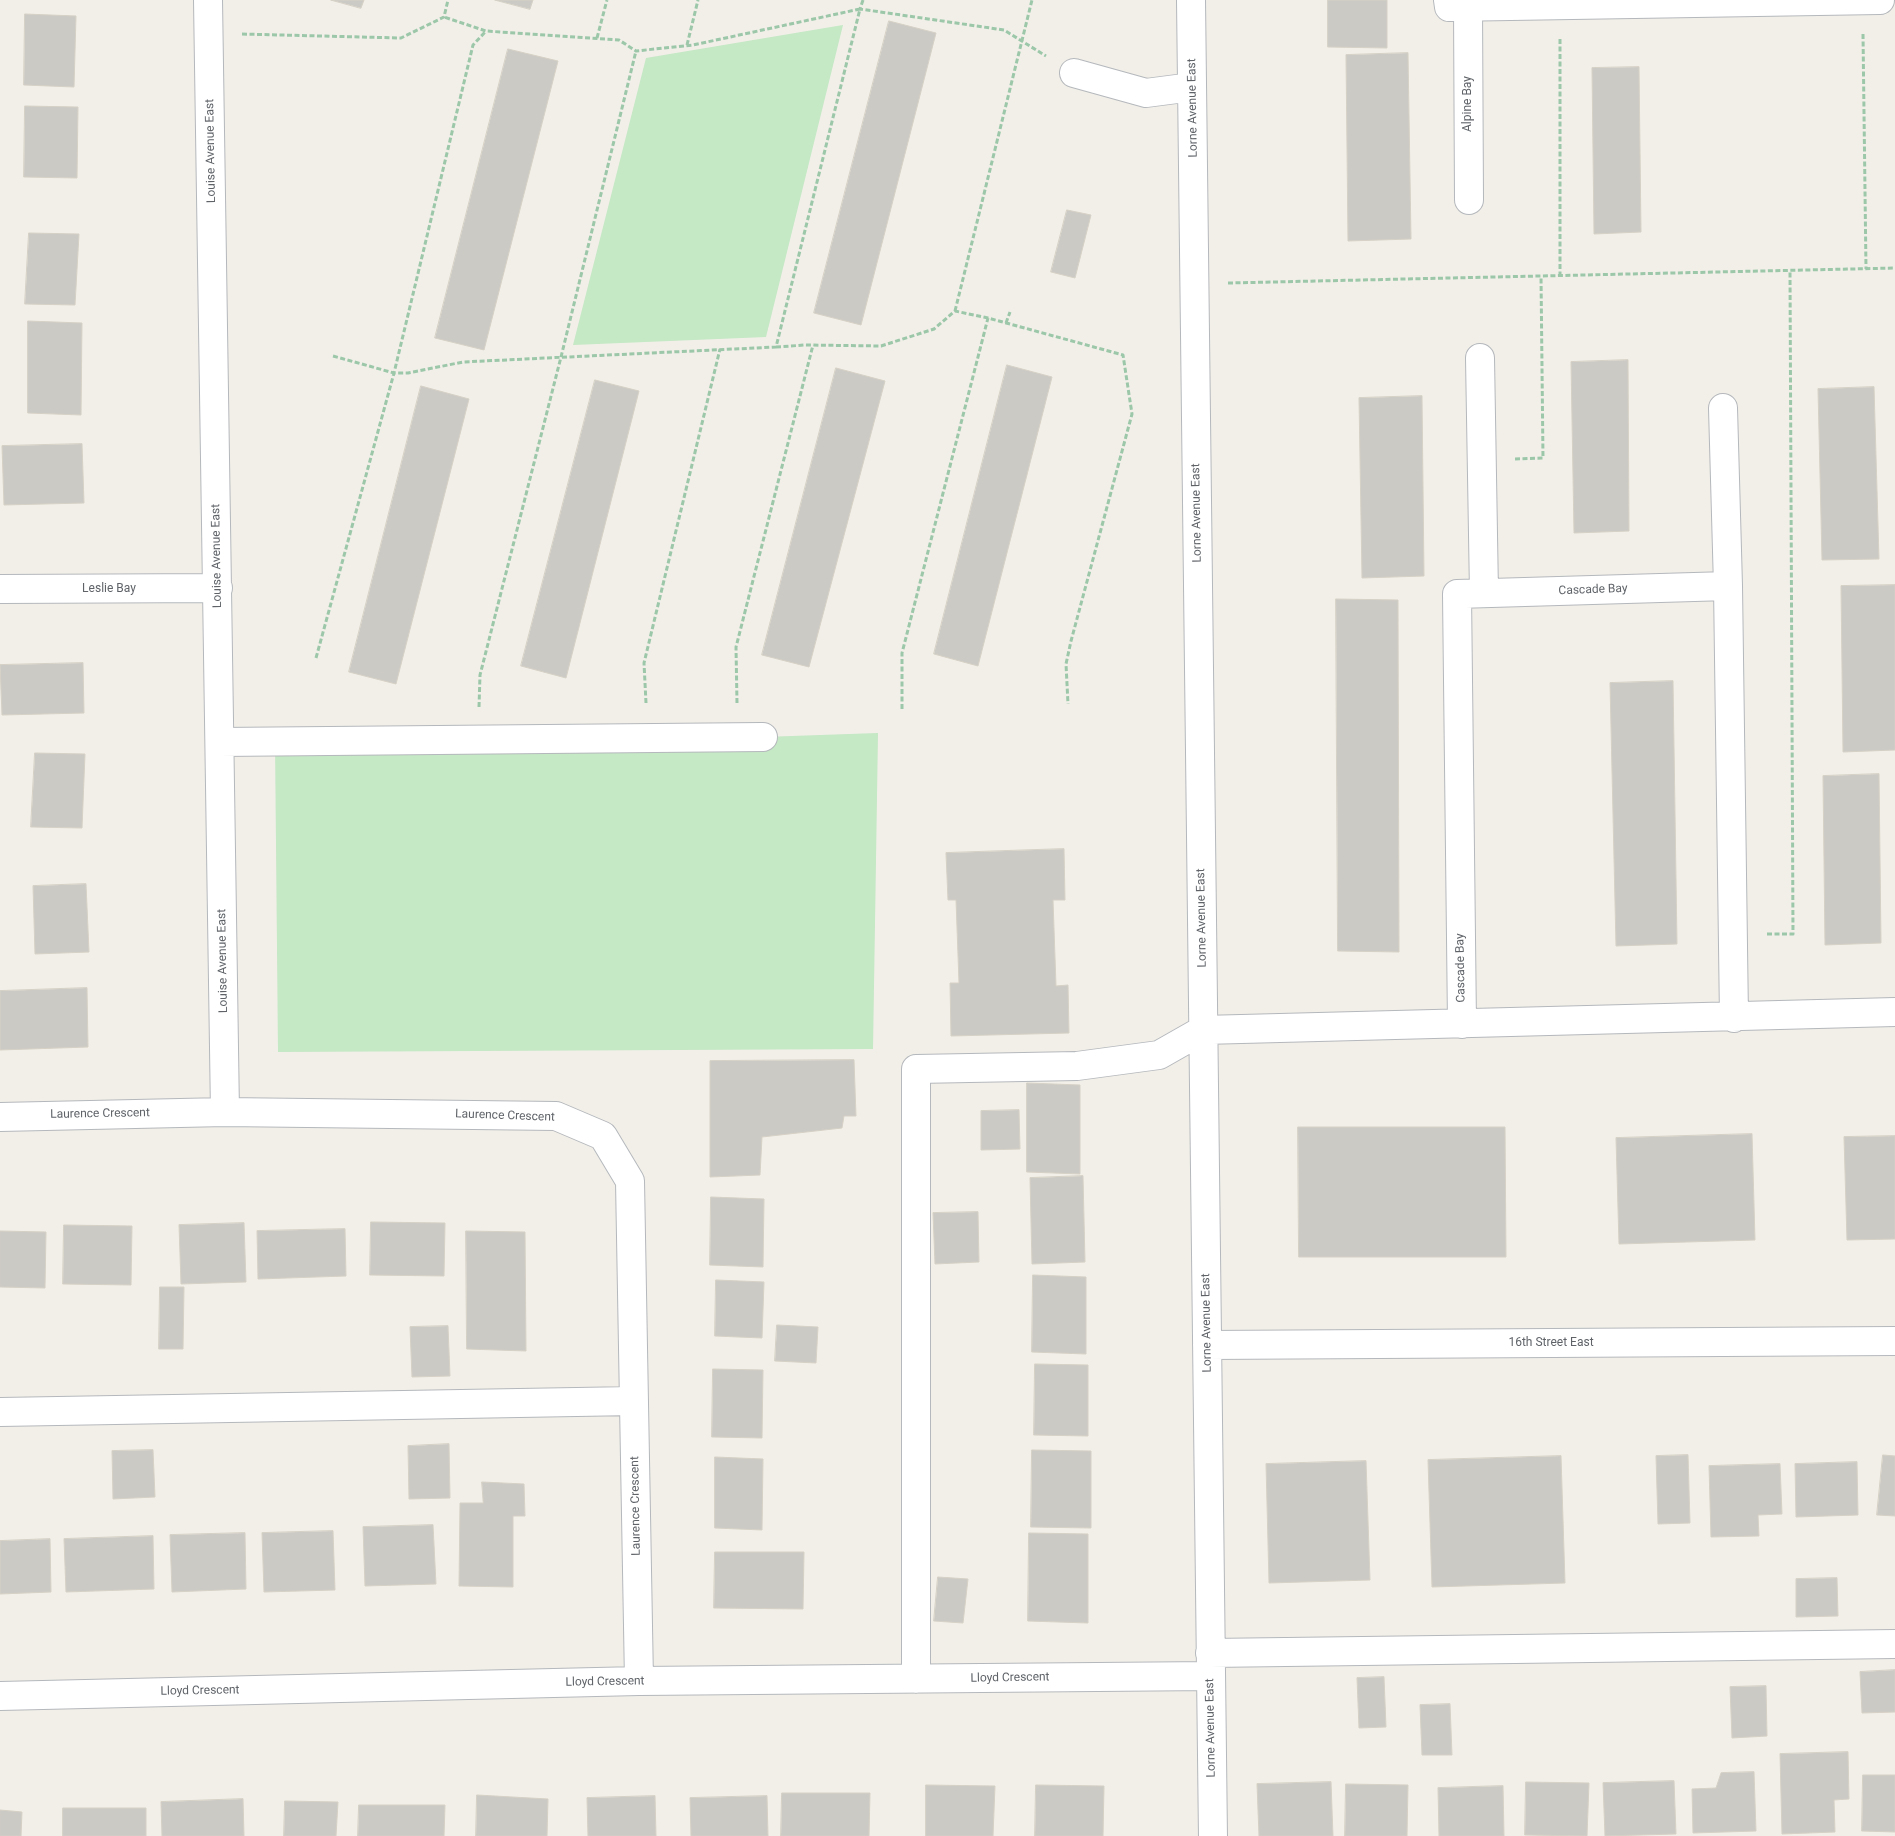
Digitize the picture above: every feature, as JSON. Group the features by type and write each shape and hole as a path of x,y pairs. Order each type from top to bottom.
{"street":[{"name":"Louise Avenue East","path":"208,0 225,1112"},
{"name":"Lorne Avenue East","path":"1191,0 1213,1836"},
{"name":"Alpine Bay","path":"1469,200 1458,4 1560,6 1871,1"},
{"path":"1074,74 1146,93 1192,87"},
{"path":"1480,358 1484,593"},
{"path":"1723,408 1728,586 1734,1018"},
{"name":"Cascade Bay","path":"1462,1024 1457,594 1728,586"},
{"name":"Leslie Bay","path":"0,589 218,588"},
{"path":"220,742 750,737"},
{"path":"916,1679 916,1069 1077,1066 1159,1055 1203,1030 1734,1018 1895,1012"},
{"name":"Laurence Crescent","path":"0,1116 225,1112 556,1116 603,1136 630,1181 639,1681"},
{"name":"16th Street East","path":"1207,1345 1895,1341"},
{"path":"0,1412 634,1401"},
{"name":"Lloyd Crescent","path":"0,1696 639,1681 916,1679 1211,1664 1895,1644"}],"path":[{"path":"444,17 448,0"},
{"path":"597,38 606,0"},
{"path":"687,45 698,0"},
{"path":"776,346 863,0"},
{"path":"333,356 394,373 408,373 463,362 776,346 881,346 934,329 955,311 1032,0"},
{"path":"1866,269 1871,1"},
{"path":"1560,6 1560,276"},
{"path":"209,33 401,38 444,17 486,31 619,40 636,51 687,45 860,9 1004,30 1021,40"},
{"path":"316,658 394,373 473,45 486,31"},
{"path":"479,739 480,675 636,51"},
{"path":"1194,284 1895,268"},
{"path":"1733,935 1794,934 1790,271"},
{"path":"1482,461 1543,458 1541,276"},
{"path":"955,311 988,318 1123,355 1132,414 1071,641 1066,664 1068,704"},
{"path":"1006,323 1010,312"},
{"path":"902,710 902,652 988,318"},
{"path":"750,737 736,647 813,346"},
{"path":"648,738 644,663 720,349"}],"green space":[{"path":"843,25 766,337 573,345 646,58"},
{"path":"878,733 873,1049 278,1052 275,741 763,737"}],"building":[{"path":"331,0 364,0 361,8"},
{"path":"495,0 533,0 530,9"},
{"path":"1328,0 1387,0 1387,48 1328,47"},
{"path":"25,14 76,16 74,87 24,85"},
{"path":"889,21 936,33 861,325 814,313"},
{"path":"508,49 558,61 484,350 435,338"},
{"path":"1408,53 1411,239 1348,241 1346,55"},
{"path":"1639,67 1641,232 1594,234 1592,68"},
{"path":"25,106 78,107 77,178 24,177"},
{"path":"1067,210 1091,215 1075,278 1051,272"},
{"path":"29,233 79,234 75,305 25,304"},
{"path":"28,321 82,323 81,415 28,413"},
{"path":"1628,360 1629,531 1574,533 1571,362"},
{"path":"1007,365 1052,377 978,666 934,654"},
{"path":"836,368 885,381 809,667 762,655"},
{"path":"595,380 639,391 566,678 521,666"},
{"path":"421,386 469,399 396,684 349,672"},
{"path":"1874,387 1879,559 1822,560 1818,389"},
{"path":"1422,396 1424,576 1362,578 1359,398"},
{"path":"82,444 84,503 4,505 2,446"},
{"path":"1895,585 1895,750 1843,752 1841,586"},
{"path":"1336,599 1398,600 1399,952 1338,951"},
{"path":"83,663 84,713 2,715 0,665"},
{"path":"1673,681 1677,944 1616,946 1610,683"},
{"path":"35,753 85,754 82,828 31,827"},
{"path":"1879,774 1881,943 1825,945 1823,776"},
{"path":"1064,849 1065,900 1053,900 1056,986 1068,985 1069,1033 951,1036 950,983 959,983 956,900 948,900 946,853"},
{"path":"86,884 89,952 35,954 33,886"},
{"path":"87,988 88,1047 0,1050 0,991"},
{"path":"854,1060 856,1116 844,1116 842,1128 762,1137 760,1175 710,1177 710,1061"},
{"path":"1027,1083 1080,1085 1080,1174 1027,1172"},
{"path":"1019,1110 1020,1149 981,1150 981,1111"},
{"path":"1298,1127 1505,1127 1506,1257 1299,1257"},
{"path":"1752,1134 1755,1240 1619,1244 1616,1138"},
{"path":"1895,1136 1895,1239 1847,1240 1844,1137"},
{"path":"1083,1176 1085,1262 1032,1264 1030,1178"},
{"path":"711,1197 764,1199 763,1267 710,1265"},
{"path":"978,1212 979,1262 935,1264 933,1213"},
{"path":"371,1222 445,1223 444,1276 370,1275"},
{"path":"244,1223 246,1282 181,1284 179,1225"},
{"path":"64,1225 132,1226 131,1285 63,1284"},
{"path":"345,1229 346,1276 258,1279 257,1231"},
{"path":"0,1231 46,1232 45,1288 0,1287"},
{"path":"466,1231 525,1232 526,1351 467,1349"},
{"path":"1033,1275 1086,1277 1086,1354 1032,1352"},
{"path":"716,1280 764,1282 762,1338 715,1336"},
{"path":"160,1287 184,1287 183,1349 159,1349"},
{"path":"777,1325 818,1327 816,1363 775,1361"},
{"path":"448,1326 450,1376 412,1377 410,1327"},
{"path":"1035,1364 1088,1365 1088,1436 1034,1435"},
{"path":"713,1369 763,1370 762,1438 712,1437"},
{"path":"449,1444 450,1498 409,1499 408,1446"},
{"path":"153,1450 155,1497 113,1499 112,1451"},
{"path":"1032,1450 1091,1451 1091,1528 1031,1527"},
{"path":"1688,1455 1690,1523 1658,1524 1656,1456"},
{"path":"1883,1455 1895,1456 1895,1516 1877,1515"},
{"path":"1561,1456 1565,1583 1432,1587 1428,1460"},
{"path":"715,1457 763,1459 762,1530 715,1528"},
{"path":"1366,1461 1370,1580 1269,1583 1266,1464"},
{"path":"1857,1462 1858,1515 1796,1517 1795,1464"},
{"path":"1780,1464 1782,1514 1758,1515 1759,1536 1711,1537 1709,1466"},
{"path":"482,1482 524,1484 525,1516 513,1516 513,1587 459,1586 460,1503 483,1503"},
{"path":"433,1525 436,1584 365,1586 363,1527"},
{"path":"333,1531 335,1590 264,1592 262,1533"},
{"path":"245,1533 246,1589 172,1592 170,1535"},
{"path":"1029,1533 1088,1534 1088,1623 1028,1621"},
{"path":"153,1536 154,1589 66,1592 64,1539"},
{"path":"50,1539 51,1592 0,1594 0,1541"},
{"path":"715,1552 804,1552 803,1609 714,1608"},
{"path":"938,1577 968,1579 963,1623 934,1621"},
{"path":"1837,1578 1838,1616 1796,1617 1796,1579"},
{"path":"1895,1670 1895,1712 1862,1713 1860,1672"},
{"path":"1384,1677 1386,1727 1359,1728 1357,1678"},
{"path":"1766,1686 1767,1736 1732,1738 1730,1687"},
{"path":"1450,1704 1452,1755 1422,1755 1420,1705"},
{"path":"1848,1752 1849,1799 1834,1800 1835,1832 1782,1834 1780,1754"},
{"path":"1754,1772 1756,1831 1693,1833 1692,1789 1716,1788 1721,1773"},
{"path":"1863,1775 1895,1775 1895,1832 1862,1831"},
{"path":"1674,1781 1676,1834 1605,1836 1603,1783"},
{"path":"1331,1782 1333,1836 1259,1836 1257,1784"},
{"path":"1526,1782 1589,1783 1587,1836 1525,1835"},
{"path":"1346,1784 1408,1785 1407,1836 1345,1836"},
{"path":"926,1785 995,1786 993,1836 926,1836"},
{"path":"1036,1785 1104,1786 1103,1836 1035,1836"},
{"path":"1503,1786 1504,1836 1439,1836 1438,1788"},
{"path":"782,1793 870,1793 869,1836 781,1836"},
{"path":"477,1795 548,1799 547,1836 476,1836"},
{"path":"655,1796 656,1836 588,1836 587,1798"},
{"path":"767,1796 768,1836 691,1836 690,1798"},
{"path":"243,1799 244,1836 162,1836 161,1802"},
{"path":"285,1801 338,1802 336,1836 284,1836"},
{"path":"359,1805 445,1805 444,1836 358,1836"},
{"path":"63,1808 146,1808 146,1836 63,1836"},
{"path":"0,1810 22,1812 21,1836 0,1836"}]}
